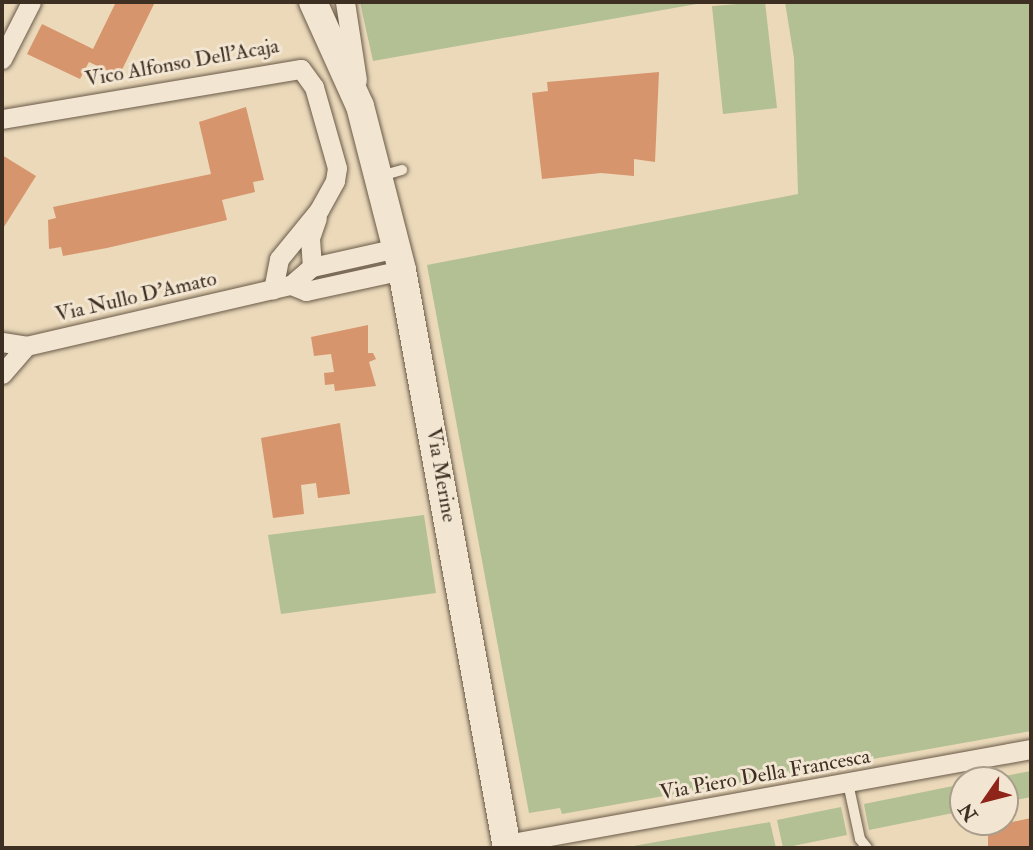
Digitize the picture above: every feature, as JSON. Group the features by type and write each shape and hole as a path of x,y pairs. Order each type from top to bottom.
{"main road":[{"name":"Via Merine","path":"313,2 391,173 399,259 507,846"}],"street":[{"path":"2,58 31,2"},
{"path":"345,2 360,106"},
{"name":"Vico Alfonso Dell'Acaja","path":"2,118 301,69 314,87 337,168 330,193 319,211 279,259 282,287"},
{"name":"Vico Alfonso Dell'Acaja","path":"312,267 310,238 319,211"},
{"name":"Via Nullo D'Amato","path":"26,346 282,287 312,267 399,259"},
{"name":"Via Nullo D'Amato","path":"282,287 306,291 399,259"},
{"path":"2,342 26,346"},
{"path":"2,374 26,346"},
{"name":"Via Piero Della Francesca","path":"507,846 1031,749"}],"lane":[{"path":"848,783 860,839 867,848"}],"green space":[{"path":"360,2 708,2 373,61"},
{"path":"765,2 777,108 723,114 712,6"},
{"path":"785,2 1031,2 1031,731 562,814 560,808 529,813 427,265 798,194 794,58"},
{"path":"424,515 436,593 281,614 268,535"},
{"path":"1031,771 1031,797 1019,799 1019,773"},
{"path":"949,787 949,814 869,830 864,804"},
{"path":"841,807 847,835 783,848 777,820"},
{"path":"770,822 776,848 622,848"}],"building":[{"path":"116,2 155,2 119,76 89,62 80,79 27,54 42,24 93,49"},
{"path":"659,72 655,162 634,159 634,176 601,173 542,179 532,93 548,91 547,82"},
{"path":"246,107 264,180 253,182 255,192 222,200 227,220 63,256 61,247 49,249 48,220 56,218 53,207 211,174 199,122"},
{"path":"2,155 36,176 2,230"},
{"path":"368,325 368,353 373,353 376,359 369,362 376,386 335,391 334,384 325,385 324,373 334,372 331,354 314,356 311,337"},
{"path":"340,423 350,494 318,498 316,483 301,485 304,514 273,518 261,438"},
{"path":"1031,818 1031,848 988,846 988,836 1019,836 1019,821"}]}
